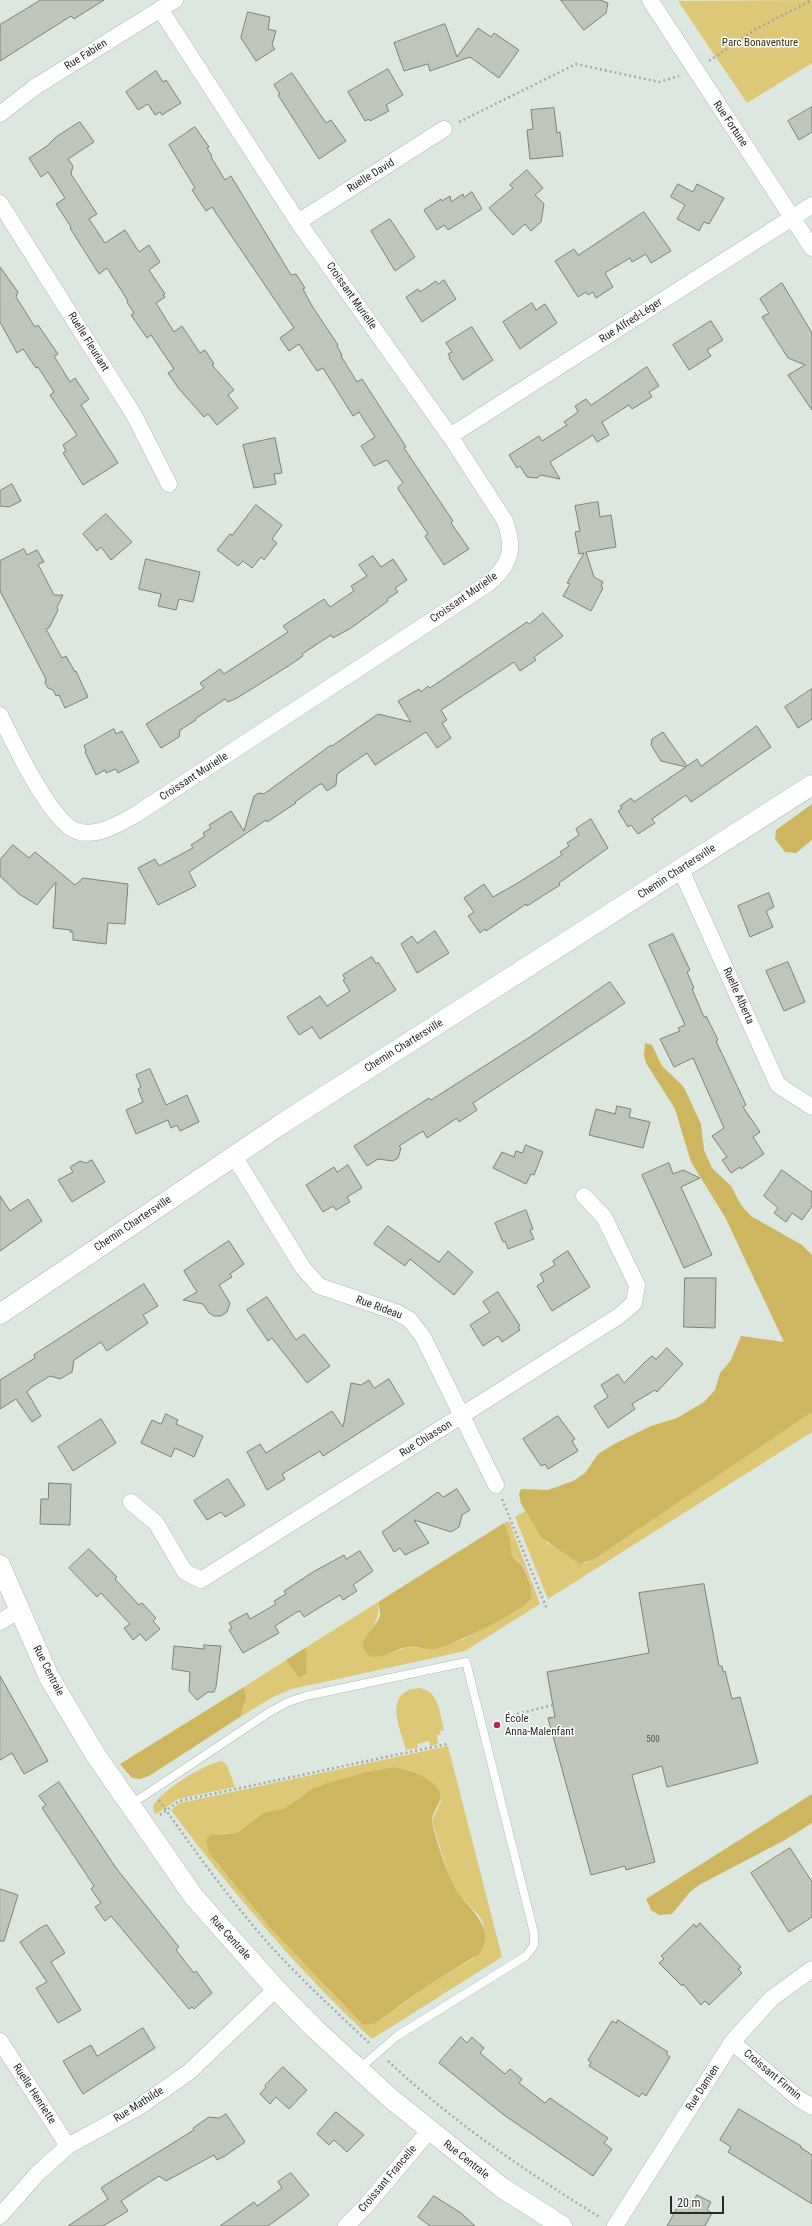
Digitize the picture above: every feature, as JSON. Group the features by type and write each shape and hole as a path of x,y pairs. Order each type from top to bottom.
{"street":[{"name":"Rue Fabien","path":"0,114 35,87 175,0"},
{"name":"Rue Fortune","path":"650,0 812,248"},
{"name":"Croissant Murielle","path":"0,716 36,783 58,817 79,832 104,831 135,816 489,583 502,572 510,553 508,531 505,521 450,436 298,222 160,9"},
{"name":"Ruelle David","path":"298,222 444,129"},
{"name":"Ruelle Fleuriant","path":"0,203 134,415 169,484"},
{"name":"Rue Alfred-Léger","path":"450,436 812,205"},
{"name":"Chemin Chartersville","path":"0,1314 234,1156 812,785"},
{"name":"Ruelle Alberta","path":"681,870 778,1085 812,1107"},
{"name":"Rue Rideau","path":"234,1156 303,1268 319,1286 396,1312 410,1320 427,1343 496,1486"},
{"name":"Rue Chiasson","path":"131,1502 156,1523 185,1572 201,1580 619,1316 634,1303 637,1285 604,1216 584,1196"},
{"name":"Rue Centrale","path":"0,1565 49,1677 95,1754 194,1897 276,1989 314,2028 359,2069 429,2130 501,2187 562,2226"},
{"path":"0,1622 19,1610"},
{"name":"Rue Damien","path":"611,2224 732,2042 772,1998 812,1969"},
{"name":"Rue Mathilde","path":"0,2216 38,2173 68,2146 139,2107 189,2072 276,1989"},
{"name":"Ruelle Henriette","path":"0,2041 68,2146"},
{"name":"Croissant Firmin","path":"732,2042 799,2099 812,2107"},
{"name":"Croissant Francelle","path":"346,2226 365,2207 429,2130"}],"lane":[{"path":"130,1805 268,1713 288,1702 317,1693 466,1662 535,1942 533,1949 526,1956 397,2036 359,2069"}],"path":[{"path":"444,129 576,64 659,82 695,71 756,29 812,0"},
{"path":"496,1486 547,1609"},
{"path":"517,1714 553,1705"},
{"path":"144,1825 179,1801 447,1744"},
{"path":"166,1810 191,1847 251,1923 312,1989 378,2052 464,2127 529,2173 611,2224"}],"green space":[{"name":"Parc Bonaventure","path":"812,0 812,63 747,103 678,1"},
{"path":"812,1412 812,1432 548,1599 515,1517 525,1511 547,1543 565,1552 577,1562 586,1563"},
{"path":"509,1521 540,1604 465,1651 292,1689 273,1697 240,1717 245,1703 244,1687 286,1660 293,1667 295,1673 307,1673 305,1648 378,1602 377,1618 367,1637 364,1649 387,1654 408,1647 434,1649 464,1639 530,1601 531,1592 528,1577 524,1567 512,1555 510,1538 504,1523"},
{"path":"420,1688 426,1690 435,1698 440,1710 444,1730 440,1731 441,1735 437,1735 438,1744 430,1746 429,1741 417,1744 418,1748 406,1750 396,1712 397,1703 401,1696 408,1691"},
{"path":"448,1746 502,1957 372,2039 344,2012 266,1929 218,1871 171,1810 180,1803","holes":["394,1767 417,1773 429,1781 438,1793 441,1801 432,1821 448,1874 458,1893 480,1917 483,1923 485,1941 474,1958 432,1983 399,2007 362,2024 271,1929 209,1853 216,1834 237,1833 263,1813 285,1808 303,1795"]},
{"path":"222,1761 227,1765 235,1787 178,1799 155,1815 153,1806 157,1800 173,1786 195,1772"}],"shaded area":[{"path":"812,804 812,840 796,853 785,852 775,839 776,830"},
{"path":"645,1043 652,1045 662,1066 683,1086 701,1124 704,1150 712,1168 731,1186 741,1205 751,1216 802,1245 812,1255 812,1412 594,1559 580,1564 542,1538 521,1504 519,1494 521,1489 548,1490 573,1481 585,1473 598,1454 614,1444 651,1426 677,1418 704,1402 715,1390 720,1373 731,1360 741,1336 784,1342 725,1217 691,1162 675,1109 646,1063 644,1056"},
{"path":"504,1523 510,1538 512,1555 522,1566 529,1582 531,1598 527,1603 487,1627 443,1647 432,1649 408,1647 378,1657 373,1657 368,1654 363,1645 366,1636 379,1619 380,1613 378,1602"},
{"path":"305,1648 307,1655 307,1673 301,1677 298,1676 286,1660"},
{"path":"244,1687 246,1699 240,1717 149,1776 140,1779 132,1778 120,1764"},
{"path":"394,1767 419,1774 431,1782 439,1791 440,1799 433,1816 432,1823 439,1847 447,1871 455,1887 481,1922 485,1937 484,1946 479,1954 432,1983 375,2023 369,2025 362,2024 271,1929 209,1853 206,1840 210,1835 237,1833 263,1813 285,1808 312,1789 363,1773"},
{"path":"812,1794 812,1823 785,1840 699,1885 690,1892 672,1914 659,1915 651,1910 646,1899"}],"building":[{"path":"41,0 104,0 74,19 71,16 0,61 0,25"},
{"path":"561,0 600,0 608,3 606,13 584,30"},
{"path":"248,12 270,17 268,29 276,31 272,45 275,49 256,61 241,38"},
{"path":"445,24 457,57 478,28 491,37 494,33 519,50 499,78 470,57 430,71 428,64 404,71 394,43"},
{"path":"388,69 403,95 386,105 389,111 370,121 369,119 365,121 348,92"},
{"path":"156,71 163,82 166,80 181,103 162,115 160,112 155,115 148,104 138,110 126,92"},
{"path":"292,73 326,123 331,120 346,141 319,159 278,95 280,94 274,85"},
{"path":"812,107 812,132 799,140 788,121"},
{"path":"554,108 557,133 560,132 563,156 530,159 527,130 533,129 531,110"},
{"path":"80,122 94,142 68,159 73,166 71,174 97,214 89,219 105,243 125,230 139,252 149,245 160,262 149,270 165,294 163,295 165,297 156,303 174,332 182,326 200,353 205,350 214,364 212,365 234,390 228,395 238,408 217,425 208,414 204,417 179,389 168,373 174,369 151,335 147,338 131,315 134,313 127,302 128,301 107,268 99,274 70,228 71,227 56,204 65,198 48,172 41,177 29,158 47,146 56,137"},
{"path":"195,127 209,147 207,148 212,156 211,157 225,180 231,176 291,275 296,274 305,288 303,289 312,306 338,345 337,346 342,355 341,356 357,382 362,379 406,447 404,448 453,521 451,523 469,549 444,565 426,538 425,536 428,534 398,489 398,487 403,483 387,460 374,466 361,446 375,437 359,412 353,416 323,368 317,371 299,344 289,351 280,338 294,328 212,207 206,211 192,190 195,188 169,145"},
{"path":"527,170 543,188 535,195 544,204 541,222 531,231 525,224 513,235 489,208 513,188 510,185"},
{"path":"678,184 693,192 697,184 724,198 709,224 704,222 699,231 677,219 685,205 671,197"},
{"path":"472,192 482,209 448,230 444,225 437,230 424,210 441,199 442,201 450,196 451,202 463,194 464,197"},
{"path":"644,212 671,251 651,263 646,254 632,262 630,258 605,273 613,287 596,298 593,292 588,295 586,292 578,297 555,261 574,249 578,255"},
{"path":"390,219 415,257 395,271 371,231"},
{"path":"0,267 18,292 16,297 35,327 38,325 58,354 54,356 70,382 75,378 89,399 81,405 118,463 83,485 63,453 66,451 63,445 77,435 50,395 54,392 38,367 36,368 23,349 17,353 0,322"},
{"path":"444,280 456,299 422,322 406,297 418,289 420,292 436,281 438,284"},
{"path":"782,283 812,333 812,410 788,375 805,365 788,358 762,317 769,313 760,299"},
{"path":"532,303 536,310 545,304 557,323 520,349 503,322"},
{"path":"711,321 723,340 707,350 711,356 689,370 673,345"},
{"path":"472,327 493,360 463,380 449,358 450,357 448,354 452,352 446,343"},
{"path":"647,367 659,386 649,392 652,397 632,409 629,405 602,422 609,435 597,442 593,435 550,462 560,479 541,475 537,478 527,477 520,466 517,468 509,455 539,436 542,441 567,425 564,422 578,412 575,406 586,399 591,405"},
{"path":"275,438 282,473 274,474 276,484 254,488 243,445"},
{"path":"12,484 21,501 9,507 0,506 0,491"},
{"path":"598,502 600,517 611,515 616,547 586,552 594,577 603,582 601,586 603,588 591,611 563,596 570,584 567,583 584,553 579,554 575,532 580,531 575,506"},
{"path":"256,505 282,525 272,539 277,543 264,560 261,557 252,568 243,561 238,566 217,550 230,534 232,535"},
{"path":"106,514 132,542 111,560 101,547 97,551 83,534"},
{"path":"24,549 27,555 37,550 44,562 38,564 54,595 63,595 57,607 58,610 49,628 46,629 62,658 66,656 75,672 76,671 88,697 65,708 59,695 56,696 53,690 48,688 45,683 46,679 0,591 0,561"},
{"path":"373,556 381,567 393,559 407,580 395,588 398,592 351,628 333,638 331,635 302,654 303,656 290,665 237,698 228,702 225,699 180,730 179,737 161,748 146,724 204,688 200,683 220,669 224,674 288,632 283,626 324,599 330,607 354,591 351,586 367,576 359,565"},
{"path":"146,559 200,572 193,602 179,599 176,610 158,606 161,594 139,589"},
{"path":"543,613 563,636 534,657 536,660 520,671 514,662 441,710 447,720 442,723 451,738 437,748 426,732 375,765 367,753 337,774 336,785 327,791 322,784 320,784 295,802 296,803 267,822 266,820 189,872 196,886 158,905 138,868 155,859 159,866 193,848 191,845 205,836 203,833 211,828 209,825 231,811 244,831 254,796 259,793 264,794 331,745 332,746 378,714 411,722 398,701 419,689 421,692 428,686 430,688 527,622 529,624"},
{"path":"812,689 812,719 798,728 785,707"},
{"path":"757,726 771,747 691,802 686,795 652,819 655,823 638,834 631,825 628,827 618,811 622,808 620,806 631,798 634,802 686,767 661,761 651,745 652,739 663,732 687,766 697,759 701,766"},
{"path":"114,729 116,734 122,731 139,762 118,773 116,769 106,773 105,770 96,775 85,752 84,746"},
{"path":"591,819 608,848 559,883 560,885 527,906 526,904 486,931 485,929 480,933 468,916 474,912 464,898 484,884 493,897 516,884 562,855 560,852 569,846 567,843 579,835 576,829"},
{"path":"13,845 29,858 35,852 75,885 83,878 128,884 125,924 108,923 106,944 73,940 73,932 70,932 71,930 53,928 56,882 37,905 19,894 0,876 0,860"},
{"path":"769,893 774,907 766,911 773,927 750,937 738,906"},
{"path":"435,931 449,953 417,973 401,944 412,936 417,943"},
{"path":"673,934 690,970 687,972 694,988 692,989 704,1017 706,1016 718,1040 716,1041 746,1105 743,1107 760,1132 753,1137 764,1154 741,1169 740,1167 731,1173 722,1160 727,1157 712,1136 724,1128 693,1058 674,1067 660,1039 680,1031 678,1028 685,1025 649,945"},
{"path":"372,957 376,964 378,962 396,990 320,1039 312,1027 299,1035 287,1017 320,996 327,1006 350,991 343,980 345,979 343,975"},
{"path":"788,962 805,1002 784,1011 766,971"},
{"path":"610,982 625,1003 473,1103 477,1110 459,1122 457,1118 427,1138 423,1131 399,1146 401,1148 398,1158 393,1161 378,1159 367,1166 354,1146 429,1098 431,1100 530,1037"},
{"path":"150,1069 166,1105 187,1095 199,1122 180,1131 177,1125 171,1128 168,1120 136,1134 126,1110 143,1102 138,1089 141,1087 136,1075"},
{"path":"617,1106 631,1109 629,1117 650,1122 643,1148 589,1135 596,1109 615,1114"},
{"path":"526,1145 543,1152 534,1175 531,1174 526,1184 493,1168 502,1152 514,1157 516,1151 522,1153"},
{"path":"92,1160 105,1182 72,1202 58,1180 73,1172 70,1167 80,1161 86,1163"},
{"path":"669,1163 673,1174 683,1170 700,1178 681,1187 712,1255 684,1268 642,1175"},
{"path":"348,1165 362,1188 347,1197 350,1202 336,1210 333,1206 323,1212 306,1185 334,1167 337,1172"},
{"path":"782,1170 812,1192 812,1206 802,1220 792,1213 786,1222 774,1213 778,1208 764,1196"},
{"path":"0,1196 10,1211 28,1199 42,1221 0,1251"},
{"path":"526,1210 533,1229 530,1230 534,1239 508,1249 505,1241 503,1242 495,1223"},
{"path":"388,1226 439,1262 448,1251 473,1272 454,1295 410,1259 405,1266 374,1244"},
{"path":"229,1241 244,1264 230,1274 232,1277 219,1285 230,1303 227,1312 221,1316 214,1316 209,1313 203,1304 183,1300 197,1292 184,1271"},
{"path":"568,1251 590,1287 552,1311 537,1286 544,1281 540,1274 555,1265 553,1261"},
{"path":"685,1278 716,1278 715,1328 684,1327"},
{"path":"144,1284 158,1306 143,1315 148,1323 107,1351 101,1342 74,1360 72,1372 60,1379 50,1376 32,1387 27,1392 41,1416 32,1422 16,1399 0,1409 0,1380 35,1358 34,1355"},
{"path":"498,1292 520,1326 518,1327 520,1330 502,1342 498,1336 483,1346 470,1325 490,1312 483,1302"},
{"path":"267,1297 296,1340 304,1334 330,1366 307,1383 272,1338 268,1341 247,1310"},
{"path":"667,1348 683,1364 657,1392 655,1390 632,1404 635,1409 608,1428 594,1406 608,1397 601,1385 618,1374 624,1383 652,1356 656,1359"},
{"path":"389,1379 404,1404 323,1456 320,1451 282,1474 285,1479 267,1490 247,1452 260,1444 266,1453 332,1411 343,1427 351,1383 361,1385 369,1380 374,1388"},
{"path":"166,1414 178,1420 176,1424 203,1436 194,1457 175,1448 171,1457 141,1443 152,1420 161,1424"},
{"path":"558,1416 575,1439 572,1441 578,1451 548,1469 545,1464 541,1466 523,1439"},
{"path":"101,1419 116,1443 73,1471 58,1447"},
{"path":"228,1479 245,1505 225,1517 221,1512 207,1520 194,1501"},
{"path":"49,1483 71,1484 70,1525 40,1524 41,1499 48,1499"},
{"path":"457,1489 470,1510 462,1515 459,1527 451,1532 414,1520 429,1543 405,1555 400,1548 394,1552 382,1532 438,1492 443,1497"},
{"path":"89,1549 117,1577 115,1579 139,1605 142,1603 156,1618 153,1621 160,1629 146,1641 140,1634 133,1640 124,1628 130,1624 101,1593 97,1597 69,1568"},
{"path":"360,1551 373,1571 353,1585 357,1591 343,1600 340,1595 304,1617 300,1611 297,1612 275,1626 279,1633 243,1653 229,1630 232,1628 229,1623 247,1613 250,1619 276,1604 274,1601 286,1594 284,1591 313,1572 344,1555 346,1559"},
{"path":"704,1584 719,1666 722,1666 723,1672 725,1671 732,1699 740,1697 758,1763 667,1787 662,1766 632,1775 655,1862 626,1870 625,1866 591,1875 548,1718 555,1717 547,1672 649,1653 639,1593"},
{"path":"204,1645 221,1646 216,1687 214,1692 208,1692 197,1700 189,1691 190,1672 172,1669 174,1646 204,1649"},
{"path":"0,1676 48,1761 24,1774 12,1753 0,1760"},
{"path":"59,1782 116,1868 179,1947 176,1950 194,1973 196,1971 212,1993 194,2009 192,2007 189,2009 111,1916 105,1921 95,1907 101,1903 91,1889 94,1886 42,1808 46,1805 39,1796"},
{"path":"790,1848 812,1882 812,1917 789,1932 751,1873"},
{"path":"0,1889 18,1895 4,1941 0,1941"},
{"path":"700,1923 741,1967 738,1969 742,1973 709,2005 705,2001 701,2005 683,1984 682,1986 659,1963 664,1959 661,1956 694,1924 696,1927"},
{"path":"47,1925 65,1953 51,1962 81,2010 58,2023 36,1988 47,1982 20,1942"},
{"path":"618,2020 668,2052 666,2054 670,2057 646,2096 642,2093 639,2097 589,2066 591,2062 588,2060 612,2021 616,2023"},
{"path":"143,2028 155,2048 83,2094 63,2061 91,2045 97,2056"},
{"path":"461,2037 467,2043 472,2037 484,2048 480,2053 505,2074 510,2069 522,2079 519,2083 545,2103 550,2098 608,2138 604,2143 612,2149 593,2176 504,2115 439,2063"},
{"path":"283,2067 307,2090 289,2109 276,2097 270,2104 260,2094 266,2087 265,2086"},
{"path":"739,2109 801,2146 800,2147 812,2155 812,2204 728,2152 731,2147 720,2140"},
{"path":"336,2112 364,2135 347,2152 334,2140 329,2145 317,2134"},
{"path":"226,2114 245,2142 217,2160 214,2155 166,2181 159,2176 121,2201 128,2211 103,2226 68,2226 108,2199 101,2188 194,2130 193,2128 209,2117 219,2118"},
{"path":"291,2173 309,2195 301,2202 268,2226 220,2226 254,2202 257,2206 282,2188 278,2182"},
{"path":"697,2195 711,2202 707,2210 712,2213 705,2226 667,2226 683,2197 693,2202"},
{"path":"434,2196 461,2213 475,2226 430,2226 418,2217"}],"place":[{"name":"École Anna-Malenfant","path":"497,1725"}]}
